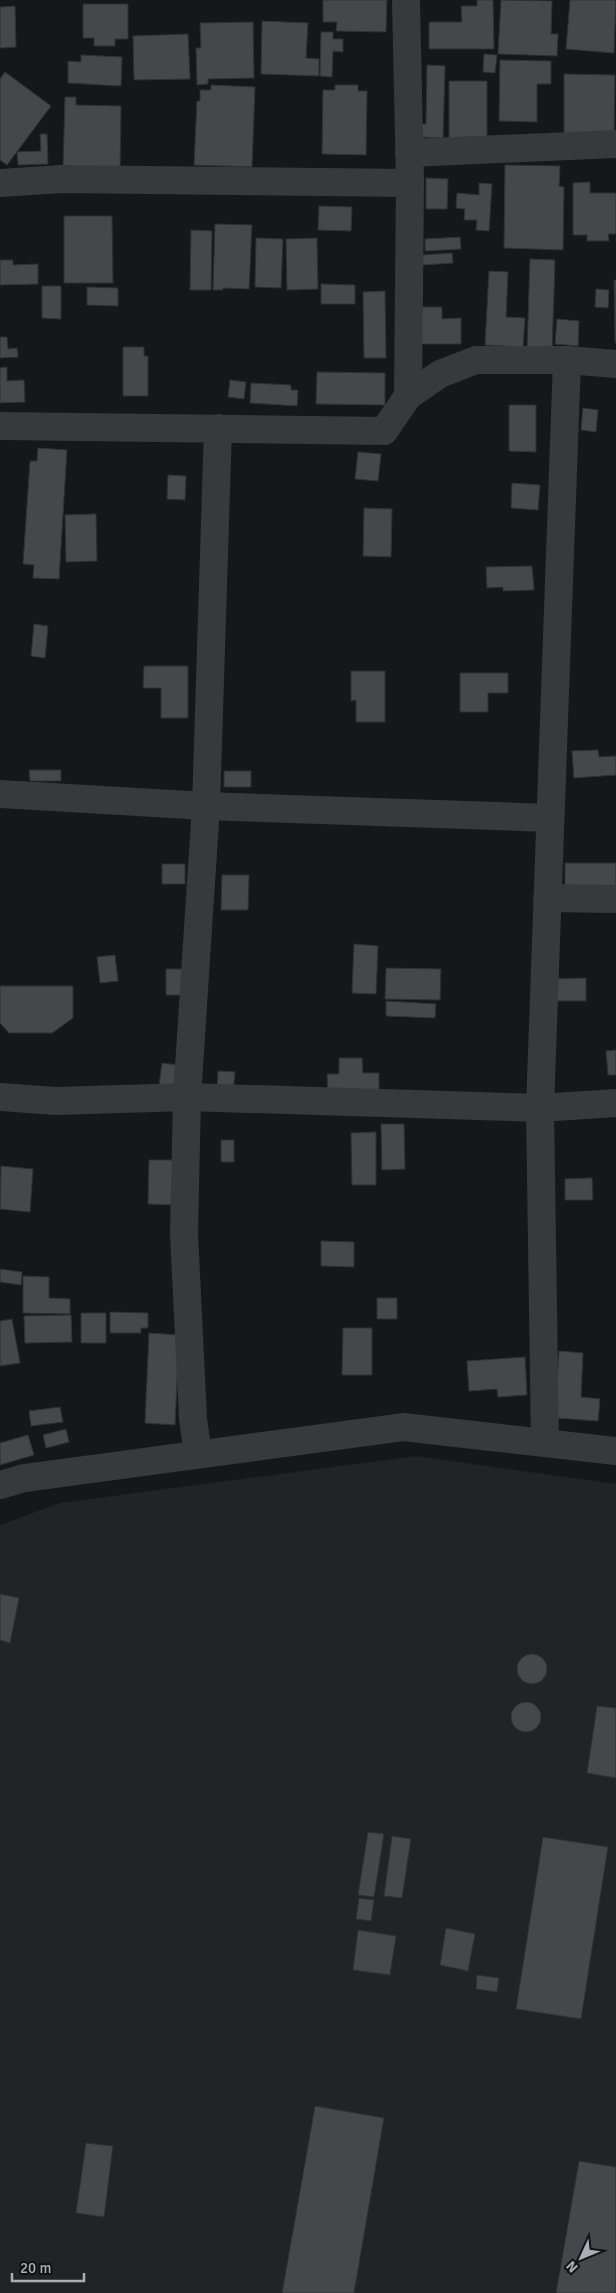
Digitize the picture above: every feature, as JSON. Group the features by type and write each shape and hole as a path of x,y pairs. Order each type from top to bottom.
{"street":[{"path":"406,0 410,153 408,396"},
{"path":"410,153 616,144"},
{"path":"0,183 62,179 410,183"},
{"path":"0,426 384,431 408,396 440,374 476,360 567,360 616,364"},
{"path":"545,1442 540,1108 567,360"},
{"path":"198,1454 193,1419 184,1233 187,1097 206,806 218,428"},
{"path":"0,794 206,806 550,818"},
{"path":"547,898 616,900"},
{"path":"0,1097 56,1101 187,1097 540,1108 616,1103"},
{"path":"0,1484 24,1478 403,1427 616,1451"}],"shaded area":[{"path":"416,1456 616,1484 616,2293 0,2293 0,1525 60,1503"}],"building":[{"path":"323,0 387,0 386,32 336,31 337,22 323,22"},
{"path":"477,0 493,0 494,49 429,49 429,22 462,22 461,6 477,6"},
{"path":"501,0 552,1 551,34 558,34 557,56 498,54"},
{"path":"570,0 616,0 614,53 566,49"},
{"path":"83,4 128,4 128,39 115,39 115,46 94,46 94,38 83,38"},
{"path":"15,6 16,47 0,48 0,7"},
{"path":"262,21 308,23 306,58 319,59 319,76 261,74"},
{"path":"253,22 254,78 208,79 208,84 197,85 196,48 201,48 200,23"},
{"path":"321,32 333,32 333,39 343,39 343,52 333,51 332,77 320,76"},
{"path":"188,34 190,79 134,80 133,36"},
{"path":"484,54 497,55 495,73 483,72"},
{"path":"81,55 122,57 121,86 68,83 68,61 81,62"},
{"path":"500,60 551,61 551,84 537,84 537,122 499,121"},
{"path":"427,65 445,66 443,138 422,137 422,124 426,124"},
{"path":"5,72 51,106 7,165 0,160 0,79"},
{"path":"564,74 615,75 614,139 564,138"},
{"path":"449,81 487,81 487,138 449,140"},
{"path":"211,85 255,87 252,167 194,165 197,101 200,101 200,90 211,90"},
{"path":"335,85 358,85 358,91 367,91 366,155 322,154 323,90 335,90"},
{"path":"65,97 76,97 76,105 121,106 120,171 63,169"},
{"path":"40,134 47,134 48,164 18,165 17,152 41,151"},
{"path":"505,165 560,166 559,186 564,187 563,250 504,248"},
{"path":"426,178 448,179 447,209 426,209"},
{"path":"590,182 590,193 616,193 616,234 608,234 609,241 587,241 587,235 573,235 573,183"},
{"path":"479,183 492,184 489,231 476,230 477,220 464,220 465,209 456,208 457,193 479,195"},
{"path":"319,206 352,207 351,231 318,230"},
{"path":"64,216 112,216 113,283 64,283"},
{"path":"215,224 252,225 249,289 223,288 223,290 213,290"},
{"path":"191,230 212,231 211,290 190,290"},
{"path":"460,237 461,249 425,251 425,239"},
{"path":"256,238 283,239 281,288 255,287"},
{"path":"317,238 318,289 287,290 286,239"},
{"path":"452,253 453,263 423,265 422,255"},
{"path":"530,259 555,260 552,352 527,351"},
{"path":"0,260 13,260 13,265 38,264 38,284 0,285"},
{"path":"489,271 508,272 506,317 525,318 523,347 485,345"},
{"path":"614,280 616,280 616,343 615,343"},
{"path":"321,284 355,285 355,304 321,304"},
{"path":"42,286 61,286 61,319 42,318"},
{"path":"87,287 118,288 118,306 87,305"},
{"path":"596,289 609,290 608,308 595,307"},
{"path":"385,291 386,358 364,358 363,292"},
{"path":"418,307 442,307 442,319 461,318 461,344 419,344"},
{"path":"557,319 579,321 578,346 555,344"},
{"path":"0,337 7,337 8,349 17,348 18,357 0,358"},
{"path":"123,347 144,347 144,356 148,356 148,396 123,396"},
{"path":"7,367 7,381 24,380 25,402 0,403 0,368"},
{"path":"317,372 385,373 385,405 316,404"},
{"path":"230,380 246,382 244,399 228,397"},
{"path":"251,383 291,385 291,390 298,390 297,406 250,403"},
{"path":"509,405 536,405 536,452 509,451"},
{"path":"583,408 598,410 596,432 581,430"},
{"path":"38,448 67,450 59,579 33,578 34,565 23,564 30,461 37,461"},
{"path":"358,452 381,454 378,481 355,479"},
{"path":"168,475 186,476 185,500 167,499"},
{"path":"512,483 540,485 538,510 511,508"},
{"path":"364,508 392,509 391,557 363,556"},
{"path":"96,514 97,561 66,562 65,515"},
{"path":"532,566 534,590 503,591 503,587 487,588 486,567"},
{"path":"34,624 48,626 45,658 31,656"},
{"path":"144,666 188,666 188,718 161,718 161,688 143,688"},
{"path":"351,671 385,671 385,722 356,722 356,700 351,701"},
{"path":"460,673 508,673 508,693 488,693 488,712 460,712"},
{"path":"598,750 599,757 616,756 616,775 574,778 572,751"},
{"path":"29,770 61,770 61,781 30,781"},
{"path":"224,771 251,771 251,787 224,787"},
{"path":"565,863 616,863 616,888 565,888"},
{"path":"162,864 185,864 185,884 162,884"},
{"path":"222,875 249,875 248,910 221,910"},
{"path":"354,944 378,946 376,994 352,993"},
{"path":"115,955 118,981 100,983 97,957"},
{"path":"386,968 441,969 440,1000 385,999"},
{"path":"166,969 184,969 183,995 166,995"},
{"path":"586,978 586,1001 555,1001 555,979"},
{"path":"0,986 73,986 73,1018 52,1033 9,1033 0,1023"},
{"path":"386,1001 436,1004 435,1018 386,1016"},
{"path":"616,1050 616,1075 608,1075 606,1051"},
{"path":"339,1058 362,1058 363,1073 379,1073 379,1092 328,1093 327,1074 339,1074"},
{"path":"162,1063 178,1065 176,1088 159,1086"},
{"path":"218,1071 235,1072 233,1092 217,1091"},
{"path":"381,1124 404,1124 405,1169 382,1170"},
{"path":"376,1132 376,1185 352,1185 351,1133"},
{"path":"221,1140 234,1140 234,1162 221,1162"},
{"path":"149,1160 174,1160 173,1205 148,1204"},
{"path":"1,1166 33,1169 30,1212 0,1209"},
{"path":"592,1178 593,1200 565,1200 565,1179"},
{"path":"321,1241 354,1242 354,1267 321,1266"},
{"path":"0,1269 22,1272 21,1285 0,1282"},
{"path":"23,1276 49,1277 49,1298 70,1299 70,1314 23,1313"},
{"path":"377,1298 397,1298 397,1319 377,1319"},
{"path":"110,1312 148,1313 148,1328 141,1328 141,1333 110,1333"},
{"path":"81,1313 106,1313 106,1343 81,1343"},
{"path":"71,1315 72,1342 25,1343 24,1316"},
{"path":"12,1319 20,1363 0,1366 0,1321"},
{"path":"343,1328 372,1328 372,1375 342,1375"},
{"path":"149,1333 179,1335 175,1425 145,1423"},
{"path":"559,1351 583,1353 581,1397 600,1399 598,1421 555,1418"},
{"path":"525,1357 527,1395 498,1397 497,1389 469,1391 467,1361"},
{"path":"60,1407 63,1422 31,1426 29,1411"},
{"path":"66,1429 69,1442 46,1448 43,1435"},
{"path":"28,1435 34,1455 0,1465 0,1443"},
{"path":"0,1594 19,1598 10,1643 0,1640"},
{"path":"532,1654 538,1655 546,1663 546,1675 538,1683 532,1684 526,1683 518,1675 517,1669 518,1663 526,1655"},
{"path":"526,1702 537,1706 541,1717 537,1728 526,1732 515,1728 511,1717 515,1706"},
{"path":"597,1706 616,1708 616,1778 587,1773"},
{"path":"368,1832 384,1834 374,1897 358,1895"},
{"path":"392,1836 411,1839 402,1898 384,1896"},
{"path":"543,1837 608,1847 581,2019 516,2009"},
{"path":"359,1898 374,1900 371,1921 356,1919"},
{"path":"446,1928 475,1934 468,1971 440,1965"},
{"path":"358,1930 396,1936 390,1975 353,1970"},
{"path":"477,1975 499,1978 497,1992 476,1989"},
{"path":"315,2106 384,2118 354,2293 282,2293"},
{"path":"86,2143 113,2146 104,2217 76,2213"},
{"path":"579,2161 616,2167 616,2293 556,2293"}]}
